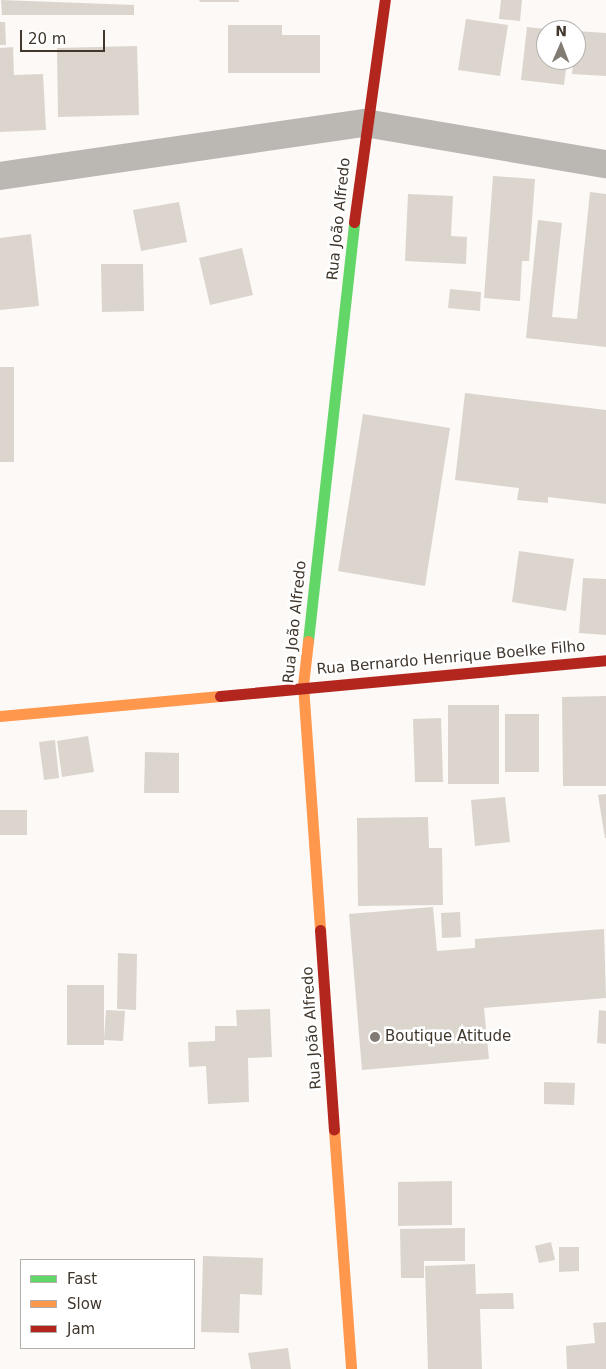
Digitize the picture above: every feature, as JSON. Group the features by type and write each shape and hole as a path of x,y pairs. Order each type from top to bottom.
{"street":[{"name":"Rua João Alfredo","path":"352,1369 303,685 365,123 385,0"},
{"path":"0,176 365,123 606,164"},
{"name":"Rua Bernardo Henrique Boelke Filho","path":"0,716 303,685 606,660"}],"building":[{"path":"1,0 134,5 134,15 2,15"},
{"path":"199,0 239,0 239,2 200,2"},
{"path":"501,0 522,0 520,21 499,19"},
{"path":"466,19 508,25 500,76 458,70"},
{"path":"0,22 5,22 6,45 0,45"},
{"path":"228,25 282,25 282,35 320,35 320,73 228,73"},
{"path":"527,27 536,28 536,70 566,70 564,85 521,80"},
{"path":"586,32 606,33 606,76 572,74 572,70 586,70"},
{"path":"137,46 139,115 58,117 57,48"},
{"path":"13,47 14,75 43,74 46,130 0,132 0,48"},
{"path":"493,176 535,179 529,261 522,261 520,301 484,298"},
{"path":"590,192 606,194 606,347 526,338 538,220 562,223 552,317 577,319"},
{"path":"408,194 453,196 451,236 467,237 466,264 405,261"},
{"path":"179,202 187,242 141,251 133,210"},
{"path":"31,234 39,306 0,310 0,238"},
{"path":"242,248 253,295 210,305 199,258"},
{"path":"101,264 143,264 144,311 102,312"},
{"path":"450,289 481,292 480,311 448,308"},
{"path":"0,367 14,367 14,462 0,462"},
{"path":"465,393 606,410 606,504 548,497 548,503 517,500 519,488 455,480"},
{"path":"363,414 450,428 425,586 338,571"},
{"path":"519,551 574,559 566,611 512,602"},
{"path":"583,578 606,579 606,635 579,633"},
{"path":"606,696 606,786 563,786 562,697"},
{"path":"448,705 499,705 499,784 448,784"},
{"path":"505,714 539,714 539,772 505,772"},
{"path":"441,718 443,782 415,782 413,719"},
{"path":"88,736 94,772 62,777 57,741"},
{"path":"55,740 59,778 44,780 39,742"},
{"path":"145,752 179,753 179,793 144,793"},
{"path":"606,794 606,838 605,838 598,795"},
{"path":"505,797 510,842 475,846 471,800"},
{"path":"0,810 27,810 27,835 0,835"},
{"path":"428,817 429,848 442,848 443,905 358,906 357,818"},
{"path":"433,907 437,951 475,948 475,939 604,929 606,998 484,1008 489,1059 362,1070 349,914"},
{"path":"460,912 461,937 442,938 441,913"},
{"path":"118,953 137,954 136,1010 117,1009"},
{"path":"67,985 104,985 104,1045 67,1045"},
{"path":"270,1009 272,1057 248,1058 249,1102 208,1104 206,1066 189,1067 188,1042 215,1041 215,1026 237,1026 236,1010"},
{"path":"106,1010 125,1011 123,1041 104,1040"},
{"path":"599,1010 606,1011 606,1044 597,1043"},
{"path":"544,1082 575,1083 574,1105 544,1104"},
{"path":"452,1181 452,1225 398,1226 398,1182"},
{"path":"465,1228 465,1261 424,1261 424,1278 401,1278 400,1229"},
{"path":"551,1242 555,1260 539,1263 535,1246"},
{"path":"559,1247 579,1247 579,1271 559,1272"},
{"path":"203,1256 263,1258 262,1295 240,1294 239,1333 201,1332"},
{"path":"475,1264 476,1294 513,1293 514,1309 480,1309 482,1369 428,1369 425,1266"},
{"path":"606,1322 606,1369 567,1369 566,1346 595,1343 593,1323"},
{"path":"288,1348 291,1369 251,1369 248,1353"}],"traffic: fast":[{"path":"308,641 354,222"}],"traffic: slow":[{"path":"308,641 303,685 320,930"},
{"path":"0,716 220,696"},
{"path":"334,1130 351,1369"}],"traffic: jam":[{"path":"354,222 385,0"},
{"path":"220,696 606,660"},
{"path":"320,930 334,1130"}],"place":[{"name":"Boutique Atitude","path":"375,1037"}]}
